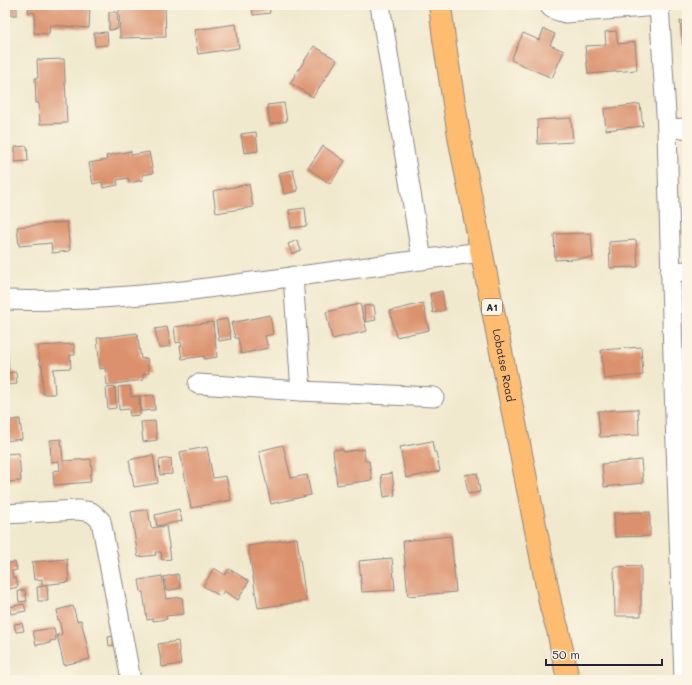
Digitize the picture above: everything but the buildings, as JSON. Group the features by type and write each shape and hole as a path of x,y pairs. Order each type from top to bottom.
{"highway":[{"name":"Lobatse Road","path":"440,5 460,142 551,607 558,630 568,680"},
{"name":"Lobatse Road","path":"551,607 552,640 556,680"}],"street":[{"path":"380,5 422,260"},
{"path":"549,5 549,7 555,10 565,12 659,6 679,271 684,680"},
{"path":"668,129 687,128"},
{"path":"5,300 102,299 192,290 481,252"},
{"path":"293,276 301,391"},
{"path":"198,384 301,391 434,397"},
{"path":"5,514 78,510 91,512 101,521 131,680"}]}
